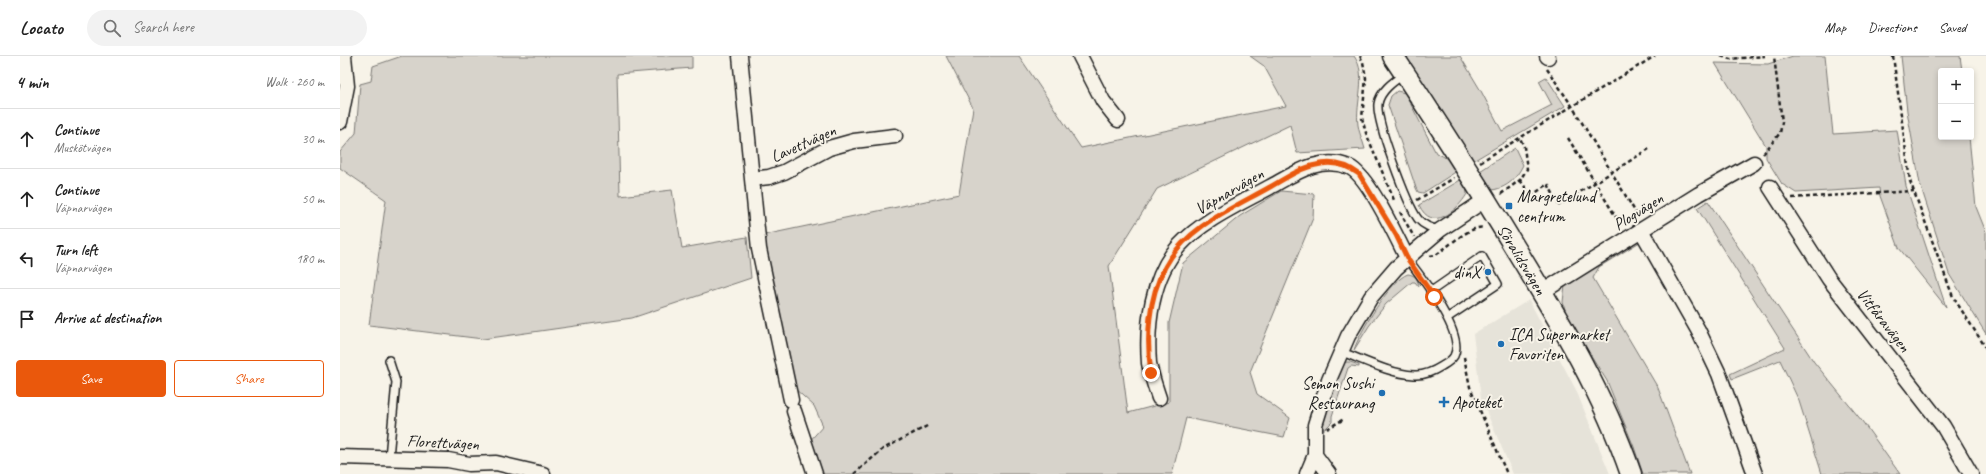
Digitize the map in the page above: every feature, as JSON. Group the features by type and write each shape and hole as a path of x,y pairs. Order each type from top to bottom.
{"street":[{"path":"340,122 347,86 344,56"},
{"name":"Lavettvägen","path":"740,56 752,179 784,172 829,148 854,141 895,136"},
{"path":"1080,56 1103,101 1118,120"},
{"name":"Söralidsvägen","path":"1393,56 1492,198 1542,292 1584,363 1612,424 1631,474"},
{"name":"Plogvägen","path":"1542,292 1628,237 1754,163"},
{"name":"Väpnarvägen","path":"1159,398 1149,362 1149,332 1153,302 1159,279 1165,266 1178,246 1204,225 1235,206 1303,169 1315,165 1340,165 1350,168 1359,174 1367,186 1396,235 1407,258"},
{"path":"752,179 759,249 792,406 815,474"},
{"name":"Vitfåravägen","path":"1770,187 1830,279 1943,426 1970,474"},
{"path":"1307,474 1315,455 1314,434 1317,417 1329,380 1348,336 1371,297 1396,268 1440,230 1492,198"},
{"path":"1643,228 1698,330 1719,374 1755,474"},
{"path":"1315,455 1329,474"},
{"name":"Florettvägen","path":"340,457 389,457 448,460 469,469 496,463 543,474"}],"lane":[{"path":"1405,73 1394,81 1382,94 1378,111 1380,123 1411,203 1422,223 1427,227 1440,230"},
{"path":"1430,292 1482,256 1498,284 1447,318"},
{"path":"1342,352 1416,376 1435,371 1449,362 1455,355 1456,344 1454,333 1447,318 1407,258"},
{"path":"389,360 396,382 389,457"}],"path":[{"path":"1548,56 1545,67 1572,106 1612,172 1643,228"},
{"path":"1474,166 1655,56"},
{"path":"1721,56 1730,59 1765,56"},
{"path":"1754,163 1774,143 1780,133 1782,122 1774,56"},
{"path":"1892,56 1910,181 1953,298 1986,348"},
{"path":"1492,198 1520,180 1527,169 1524,147 1520,138"},
{"path":"1568,138 1628,237"},
{"path":"1520,180 1532,197 1548,184 1559,205 1649,149"},
{"path":"1399,210 1458,176"},
{"path":"1790,198 1914,191"},
{"path":"1456,344 1465,358 1470,386 1507,474"},
{"path":"854,474 883,449 929,425"}],"shaded area":[{"path":"402,56 692,56 692,68 617,74 620,196 672,190 682,248 747,237 751,278 632,318 483,339 369,325 386,200 340,168 340,152 356,133 360,84 371,81 373,66"},
{"path":"946,56 1019,56 1081,148 1286,106 1264,66 1250,56 1354,56 1358,64 1361,80 1358,125 1365,149 1297,153 1290,125 1157,189 1109,266 1128,413 1169,402 1169,323 1183,263 1240,216 1281,191 1314,194 1313,218 1250,372 1257,394 1290,418 1284,437 1186,418 1172,474 821,474 808,443 823,426 814,406 793,387 764,235 959,194 973,108"},
{"path":"1406,56 1460,56 1481,91 1502,131 1552,105 1539,81 1546,77 1565,106 1473,161"},
{"path":"1793,56 1825,56 1833,134 1897,130 1906,186 1946,307 1899,248 1880,196 1879,188 1796,193 1782,184 1766,158 1766,146 1715,63 1768,64"},
{"path":"1901,56 1960,56 1962,68 1938,68 1938,140 1969,140 1976,207 1986,232 1986,334 1949,274 1920,184 1907,111"},
{"path":"1397,91 1405,93 1436,153 1448,160 1457,171 1423,193 1418,192 1416,188 1388,105 1391,96"},
{"path":"1515,148 1523,165 1511,182 1503,187 1493,190 1480,171"},
{"path":"1462,179 1466,186 1467,194 1457,207 1444,216 1437,218 1431,217 1424,213 1419,205"},
{"path":"1708,201 1814,362 1862,421 1900,474 1822,474 1799,401 1780,360 1732,379 1730,374 1785,348 1697,208"},
{"path":"1642,237 1643,240 1599,267 1593,278 1658,388 1690,474 1643,474 1634,447 1607,381 1567,317 1563,302 1565,285"},
{"path":"1408,274 1413,275 1416,278 1419,287 1415,282 1412,282 1386,304 1369,326 1354,350 1362,332 1376,308 1393,286 1401,278"},
{"path":"1529,300 1576,390 1610,474 1513,474 1481,399 1473,334"},
{"path":"1345,362 1359,365 1359,367 1351,366 1348,368 1332,416 1332,422 1325,429 1322,429 1327,404 1333,385"}],"place":[{"name":"Margretelund centrum","path":"1509,206"},
{"name":"dinX","path":"1488,272"},
{"name":"ICA Supermarket Favoriten","path":"1501,344"},
{"name":"Semon Sushi Restaurang","path":"1382,393"},
{"name":"Apoteket","path":"1444,402"}],"route":[{"path":"1151,373 1149,362 1150,315 1159,279 1165,266 1178,246 1204,225 1235,206 1303,169 1315,165 1340,165 1350,168 1359,174 1396,235 1407,258 1434,297"}]}
